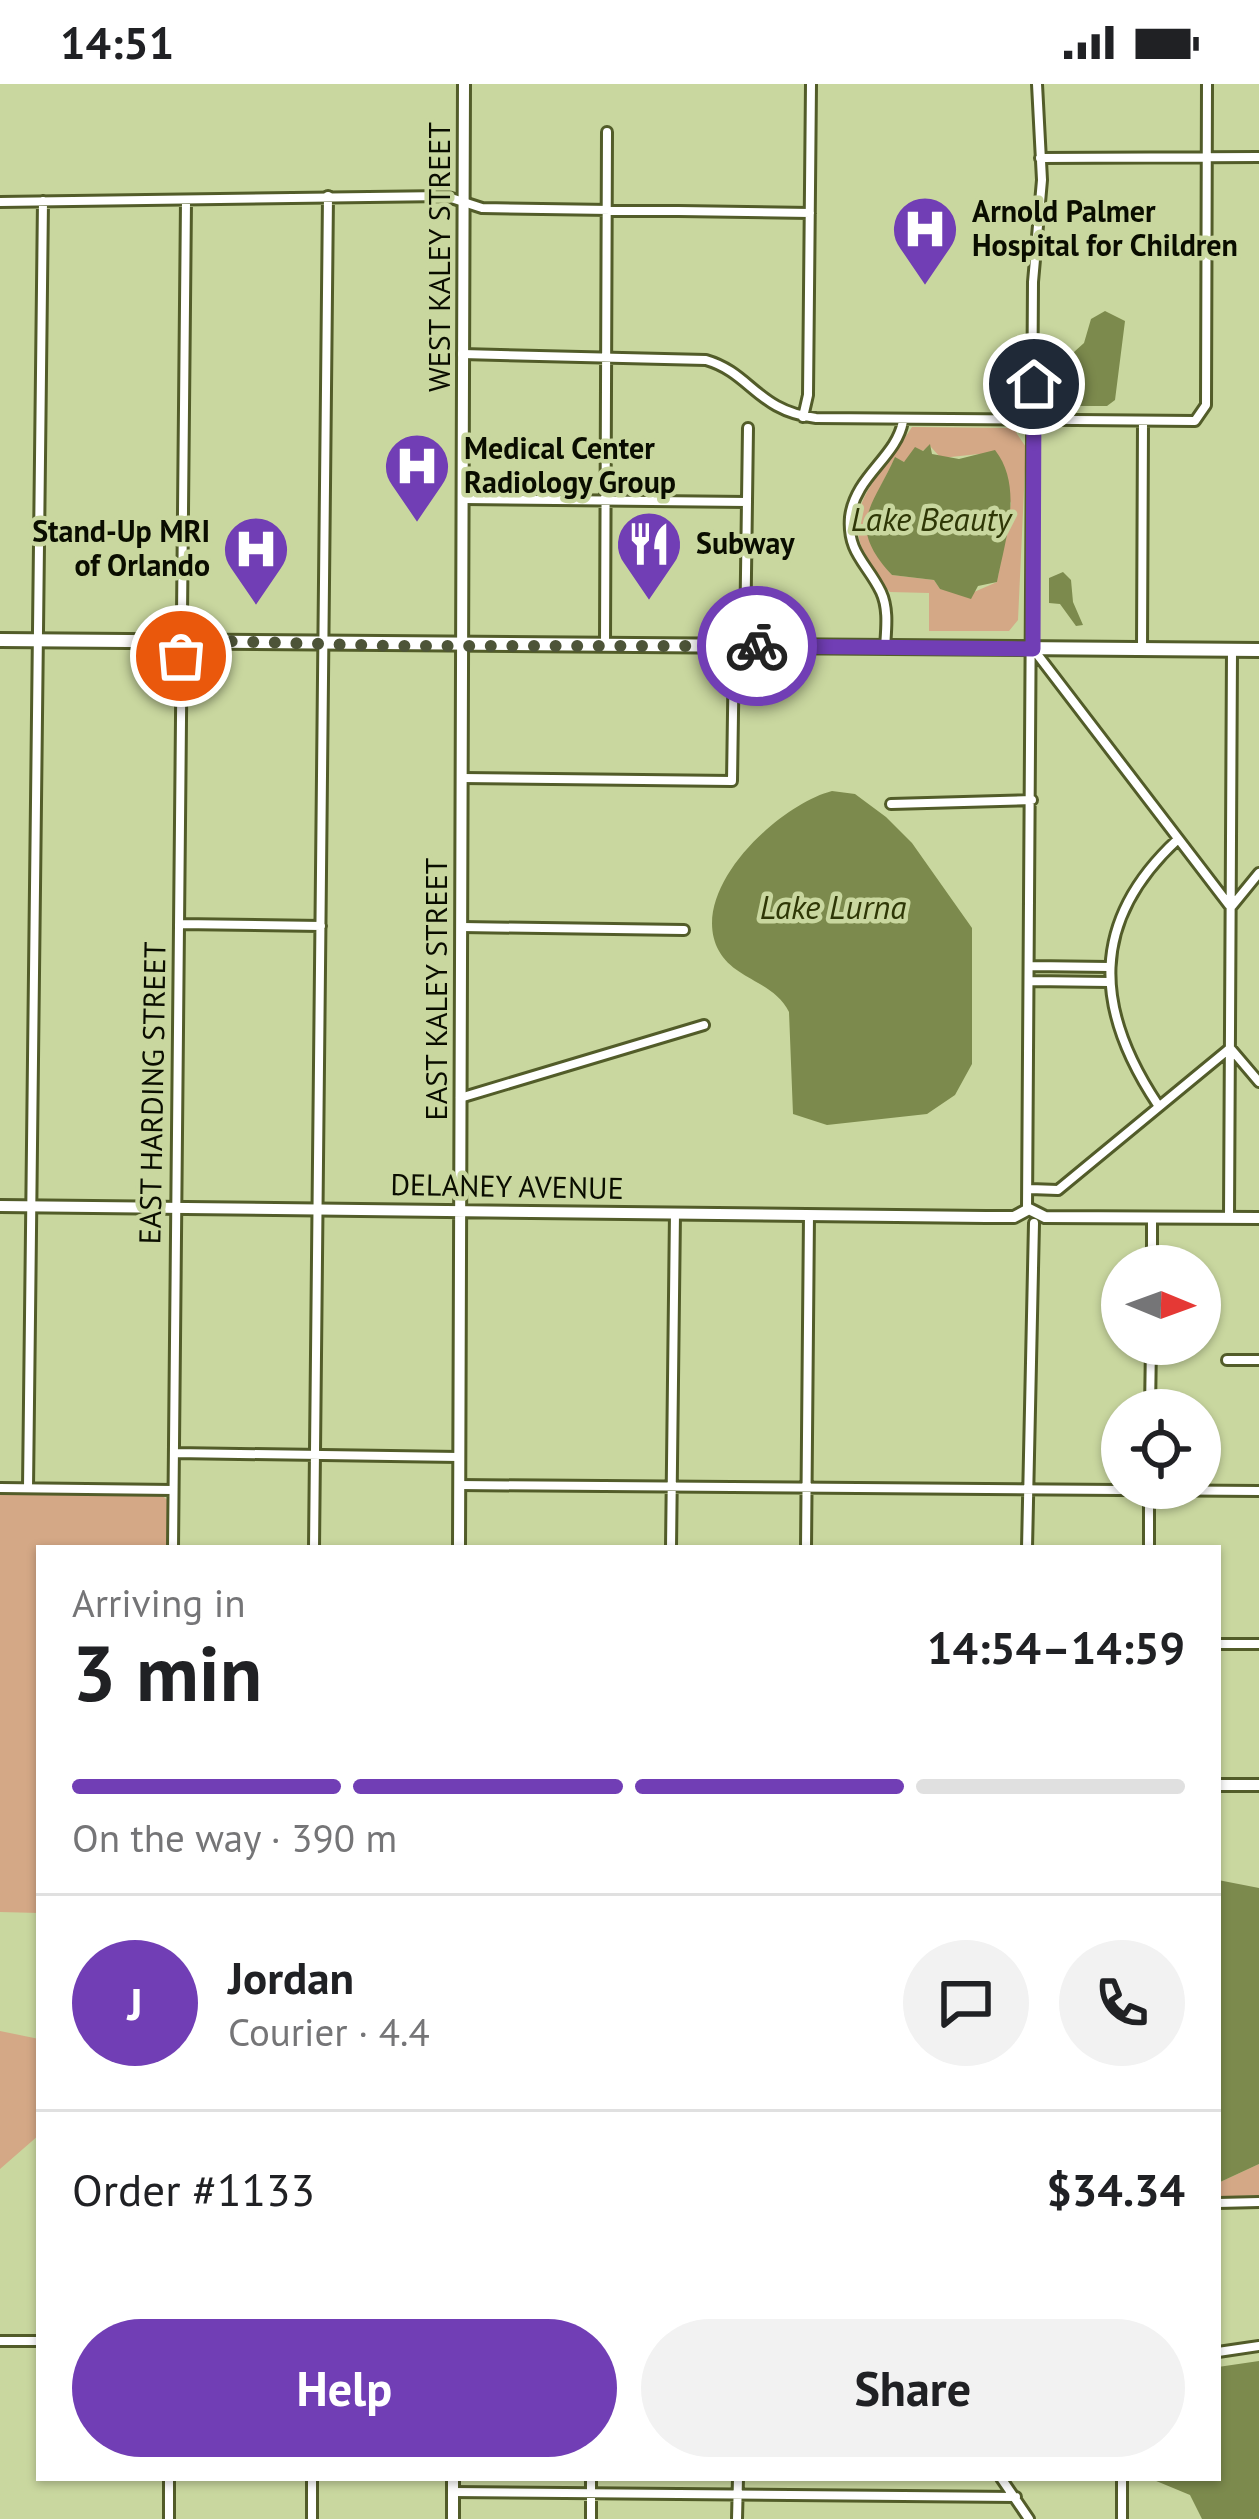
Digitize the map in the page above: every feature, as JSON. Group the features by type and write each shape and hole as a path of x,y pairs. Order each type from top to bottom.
{"main road":[{"path":"0,640 1259,650"}],"street":[{"name":"WEST KALEY STREET","path":"464,84 466,646"},
{"path":"803,417 808,395 811,84"},
{"path":"1027,1545 1040,158 1036,84"},
{"path":"462,354 682,356 719,364 760,400 803,417 1195,421 1203,416 1207,84"},
{"path":"605,644 608,132"},
{"path":"1040,158 1259,158"},
{"path":"314,1545 328,196"},
{"path":"0,202 445,196 482,208 810,213"},
{"name":"EAST HARDING STREET","path":"173,1545 186,201"},
{"path":"28,1488 44,202"},
{"path":"886,649 883,596 857,561 850,523 864,478 899,437 903,421"},
{"path":"1142,650 1143,422"},
{"path":"462,778 732,781 748,428"},
{"path":"465,499 746,502"},
{"name":"EAST KALEY STREET","path":"458,1545 466,646"},
{"path":"1033,649 1232,908"},
{"path":"1228,1218 1232,650"},
{"path":"1033,696 1042,684 1059,685"},
{"path":"891,804 1032,800"},
{"path":"1158,1105 1129,1061 1109,967 1125,904 1148,866 1177,840"},
{"path":"1232,908 1259,873"},
{"path":"179,924 320,926"},
{"path":"462,927 684,930"},
{"path":"1031,966 1109,967"},
{"path":"1031,981 1109,982"},
{"path":"460,1098 704,1025"},
{"path":"1230,1048 1259,1082"},
{"path":"1030,1189 1058,1190 1230,1048"},
{"name":"DELANEY AVENUE","path":"0,1206 1259,1218"},
{"path":"671,1545 675,1213"},
{"path":"806,1545 809,1215"},
{"path":"1152,1218 1152,1245"},
{"path":"1227,1360 1259,1360"},
{"path":"173,1453 458,1456"},
{"path":"459,1485 1101,1489"},
{"path":"0,1488 173,1490"},
{"path":"1221,1490 1259,1491"},
{"path":"1149,1509 1149,1545"},
{"path":"1221,1644 1259,1644"},
{"path":"1221,1785 1259,1785"},
{"path":"1221,2203 1259,2202"},
{"path":"0,2341 36,2341"},
{"path":"1221,2352 1259,2346"},
{"path":"169,2519 170,2481"},
{"path":"312,2481 312,2519"},
{"path":"453,2481 453,2519"},
{"path":"591,2481 591,2519"},
{"path":"737,2519 738,2481"},
{"path":"1003,2481 1029,2519"},
{"path":"1122,2481 1122,2519"},
{"path":"453,2492 1016,2497"}],"shaded area":[{"path":"912,427 1013,428 1026,447 1018,620 1009,631 929,631 929,593 890,592 860,543 857,524 869,488","holes":["930,446 941,458 979,454 1011,503 997,582 974,592 940,589 934,580 892,575 872,544 873,504 895,458 904,462"]},
{"path":"0,1491 159,1493 170,1502 170,1545 36,1545 36,1913 0,1912"},
{"path":"0,2031 36,2038 36,2138 0,2169"},
{"path":"1259,2164 1259,2195 1221,2197 1221,2182"}],"water":[{"path":"1105,311 1125,321 1115,400 1107,406 1068,406 1055,385 1064,361 1084,343 1091,319"},
{"name":"Lake Beauty","path":"930,444 932,454 959,459 995,450 1009,480 1008,532 997,582 978,586 971,599 940,589 934,580 892,575 866,528 872,503 895,457 904,462 915,447 923,451"},
{"path":"1063,572 1071,580 1073,602 1083,625 1076,626 1060,604 1049,603 1049,578"},
{"name":"Lake Lurna","path":"832,791 855,794 886,817 912,843 972,928 972,1064 955,1095 927,1114 827,1125 793,1114 789,1012 774,993 735,968 719,951 712,927 715,903 726,878 743,854 787,813"},
{"path":"1221,1881 1259,1888 1259,2164 1221,2182"},
{"path":"1259,2361 1259,2519 1202,2519 1190,2495 1156,2481 1221,2481 1221,2367"}],"way so far":[{"path":"181,656 183,640 396,646 757,646"}],"place":[{"name":"Arnold Palmer Hospital for Children","path":"925,288"},
{"name":"Medical Center Radiology Group","path":"417,525"},
{"name":"Subway","path":"649,603"},
{"name":"Stand-Up MRI of Orlando","path":"256,608"}],"route":[{"path":"757,646 1033,649 1034,384"}]}
